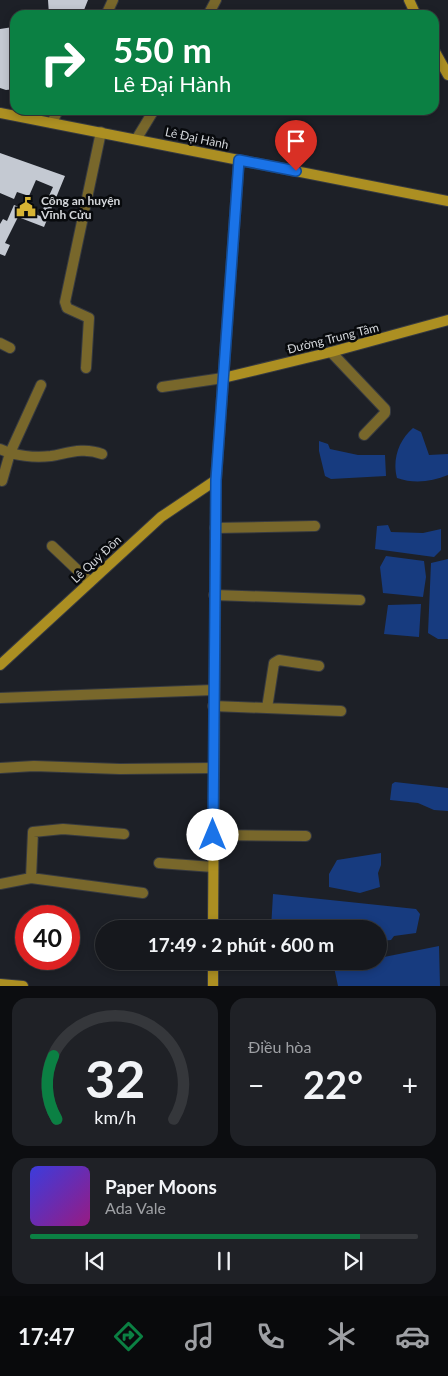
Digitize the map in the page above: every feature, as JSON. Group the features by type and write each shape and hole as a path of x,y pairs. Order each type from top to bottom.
{"street":[{"path":"439,59 448,75"},
{"name":"Lê Đại Hành","path":"12,115 137,138 448,201"},
{"path":"52,122 56,115"},
{"path":"137,138 151,115"},
{"path":"86,368 88,318 67,308 65,302 101,132"},
{"path":"213,920 216,480 239,160"},
{"name":"Đường Trung Tâm","path":"223,378 331,352 448,320"},
{"path":"0,343 10,348"},
{"path":"331,352 386,409 385,413 364,436"},
{"path":"162,387 223,378"},
{"path":"2,481 5,451 41,385"},
{"path":"5,451 42,456 72,451 102,454"},
{"name":"Lê Quý Đôn","path":"0,665 161,517 216,480"},
{"path":"215,528 315,526"},
{"path":"52,546 90,582"},
{"path":"214,595 360,600"},
{"path":"267,708 274,663 279,660 319,666"},
{"path":"0,698 213,690"},
{"path":"213,706 341,711"},
{"path":"0,768 34,766 120,770 213,768"},
{"path":"31,878 33,832 63,829 124,834"},
{"path":"213,835 306,836"},
{"path":"159,862 212,867"},
{"path":"0,884 31,878 143,893"},
{"path":"213,970 213,986"},
{"path":"0,984 24,986"}],"water":[{"path":"413,428 421,432 429,455 448,454 448,475 422,481 397,478 395,464 398,450 404,438"},
{"path":"319,441 328,444 330,449 358,455 385,455 386,476 331,479 325,476 319,451"},
{"path":"388,525 391,532 423,533 441,529 441,550 434,557 375,549 377,526"},
{"path":"386,556 424,561 426,577 423,597 383,593 380,567"},
{"path":"448,559 448,639 438,639 428,633 431,563"},
{"path":"421,604 419,637 384,634 388,605"},
{"path":"395,782 448,788 448,811 434,810 418,803 390,800 392,784"},
{"path":"381,853 381,865 378,873 380,887 360,893 329,887 329,874 337,860"},
{"path":"273,894 416,909 420,914 416,933 394,936 391,940 387,940 387,920 272,920"},
{"path":"439,946 440,986 338,986 335,970 387,970 387,956"}],"building":[{"path":"48,0 88,0 84,10 49,10"},
{"path":"10,27 10,90 0,88 0,29"},
{"path":"0,153 65,176 44,227 18,217 5,243 10,245 5,256 0,254 0,224 3,219 7,221 14,205 40,216 53,187 36,180 29,196 17,192 14,199 0,193"}],"place":[{"name":"Công an huyện Vĩnh Cửu","path":"26,207"}],"route":[{"path":"213,835 216,480 239,160 296,171"}]}
